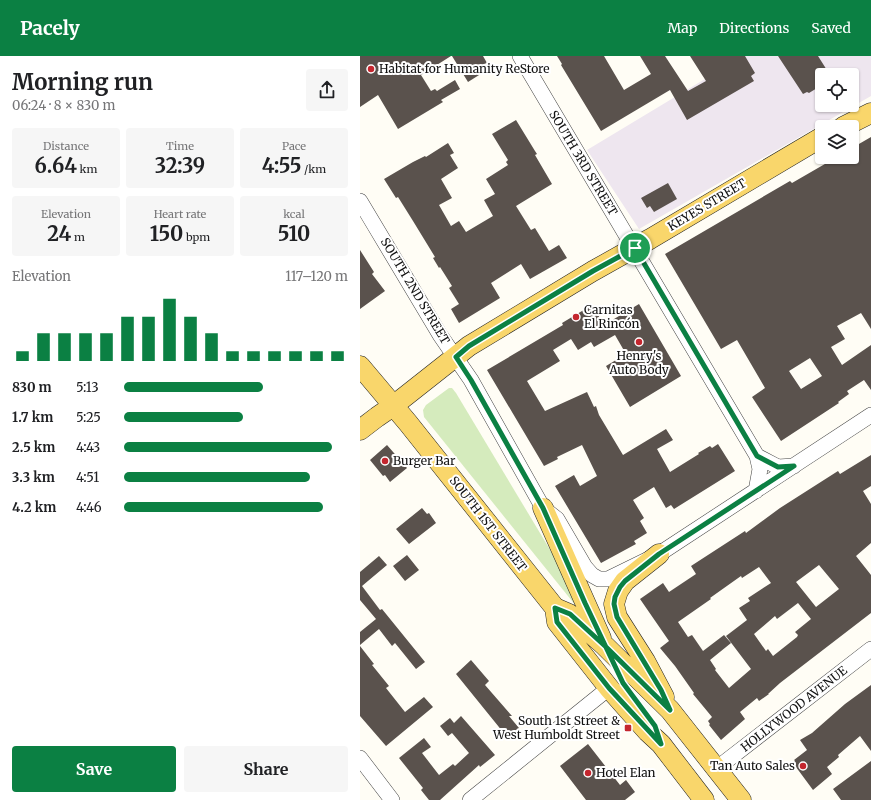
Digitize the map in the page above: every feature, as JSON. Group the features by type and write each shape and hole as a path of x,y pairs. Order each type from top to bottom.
{"main road":[{"path":"857,120 871,113"},
{"name":"KEYES STREET","path":"360,430 469,346 593,271 635,248 815,141"},
{"name":"SOUTH 1ST STREET","path":"360,366 555,608 570,614 670,710 741,800"},
{"path":"543,508 623,683 655,726 661,744"},
{"path":"659,554 625,581 618,591 614,604 617,617 661,690 670,710"},
{"name":"SOUTH 1ST STREET","path":"555,608 557,622 609,688 661,744 704,800"}],"street":[{"name":"SOUTH 3RD STREET","path":"520,56 757,456"},
{"name":"SOUTH 2ND STREET","path":"360,201 440,335 471,380 543,508 557,519 585,567 592,575 599,579 608,579 617,576 659,554"},
{"path":"659,554 871,415"},
{"path":"757,456 778,467 794,466"},
{"path":"756,491 760,469 757,456"},
{"name":"HOLLYWOOD AVENUE","path":"716,769 871,649"},
{"path":"470,800 609,688"},
{"path":"360,758 392,800"}],"shaded area":[{"path":"743,56 871,56 871,96 859,103 859,68 815,68 815,112 843,112 829,120 815,120 815,128 639,229 587,150"}],"green space":[{"path":"449,388 452,388 456,393 561,568 576,606 424,417 423,410 426,405"}],"building":[{"path":"360,56 451,56 421,75 431,91 435,89 437,91 455,80 460,89 441,100 443,102 398,129 378,95 360,107"},
{"path":"452,56 483,56 487,63 484,64 487,70 468,82"},
{"path":"557,56 604,56 624,90 651,74 640,56 665,56 688,91 706,81 690,56 745,56 755,73 751,76 754,81 687,120 670,90 601,131"},
{"path":"778,56 818,56 826,68 815,68 815,89 809,93 807,92 803,94"},
{"path":"516,120 537,154 535,155 552,184 516,206 531,230 535,228 549,251 559,245 567,258 530,279 521,264 491,283 500,298 459,323 451,309 459,304 449,288 452,286 440,267 439,268 433,258 435,257 398,197 396,198 384,179 413,162 425,156 426,157 448,143 454,153 450,155 458,168 441,179 452,198 439,205 451,226 459,221 466,232 493,216 484,200 495,194 486,179 508,165 506,162 508,160 492,134"},
{"path":"871,137 871,329 861,313 837,326 845,339 831,347 842,365 871,345 871,390 864,380 847,391 849,394 838,402 839,403 781,441 752,397 765,388 737,340 721,349 665,254 790,181 792,183 825,164 859,164 859,144","holes":["810,358 822,376 801,389 789,371"]},
{"path":"668,183 677,199 654,212 650,206 647,208 641,198"},
{"path":"360,250 374,272 372,274 385,291 360,309"},
{"path":"639,304 681,376 630,407 606,366 626,354 615,335 594,347 591,342 578,350 571,339 553,350 560,361 527,381 545,411 587,392 594,407 596,406 599,415 623,455 666,429 673,440 657,449 670,472 710,446 712,448 718,444 735,471 674,509 671,505 666,508 654,487 633,500 644,518 640,521 647,533 634,541 636,544 601,563 555,486 574,475 580,486 597,476 582,445 557,457 558,459 544,466 487,370 563,325 562,323 592,305 604,325"},
{"name":"Burger Bar","path":"387,445 407,468 390,482 370,460"},
{"path":"871,455 871,486 863,491 871,504 871,543 856,556 871,575 871,613 780,683 769,694 759,701 757,698 740,712 745,719 721,740 709,725 710,724 708,721 712,717 693,694 694,693 675,666 660,648 669,641 640,599 663,583 669,592 696,574 691,566 745,531 746,533 780,508 838,471 840,474","holes":["819,565 839,589 816,607 796,582","759,567 771,583 748,598 750,601 739,608 747,620 726,636 751,669 729,688 715,670 716,669 710,660 731,643 724,635 703,651 692,635 688,637 678,622 741,576 742,578","798,603 811,619 795,632 798,635 797,637 773,656 768,649 766,651 754,634 775,616 777,619"]},
{"path":"422,508 427,514 429,513 436,523 409,544 396,529"},
{"path":"407,555 419,570 405,581 393,566"},
{"path":"379,556 387,565 362,586 380,610 382,609 425,662 416,669 395,643 392,646 379,629 360,645 360,632 376,619 360,600 360,572"},
{"path":"360,646 374,664 372,665 389,686 386,688 405,712 424,697 433,707 386,746 360,716"},
{"path":"471,660 489,681 485,685 512,716 509,716 519,728 507,737 456,674"},
{"path":"871,685 871,751 860,736 838,755 839,757 827,767 832,774 813,790 793,763 795,761 794,760 807,750 800,740 812,733 845,704"},
{"path":"461,716 495,755 480,767 479,765 440,800 429,800 421,790 423,788 399,758 424,738 431,747 422,753 439,775 453,764 455,766 469,753 452,733 448,736 440,726 450,718 454,723"},
{"name":"Hotel Elan","path":"588,744 620,785 626,780 635,792 625,800 586,800 560,766"},
{"path":"871,761 871,800 841,800 833,789"}],"place":[{"name":"Habitat for Humanity ReStore","path":"371,69"},
{"name":"Carnitas El Rincón","path":"576,317"},
{"name":"Henry's Auto Body","path":"639,342"},
{"name":"Burger Bar","path":"385,461"},
{"name":"South 1st Street & West Humboldt Street","path":"628,728"},
{"name":"Tan Auto Sales","path":"803,766"},
{"name":"Hotel Elan","path":"588,773"}],"route":[{"path":"635,248 593,271 469,346 456,357 471,380 543,508 585,603 605,646 623,683 655,726 661,744 648,732 609,688 557,622 555,608 570,614 605,646 670,710 645,661 617,617 614,604 615,597 620,587 625,581 659,554 794,466 778,467 757,456 635,248"}]}
